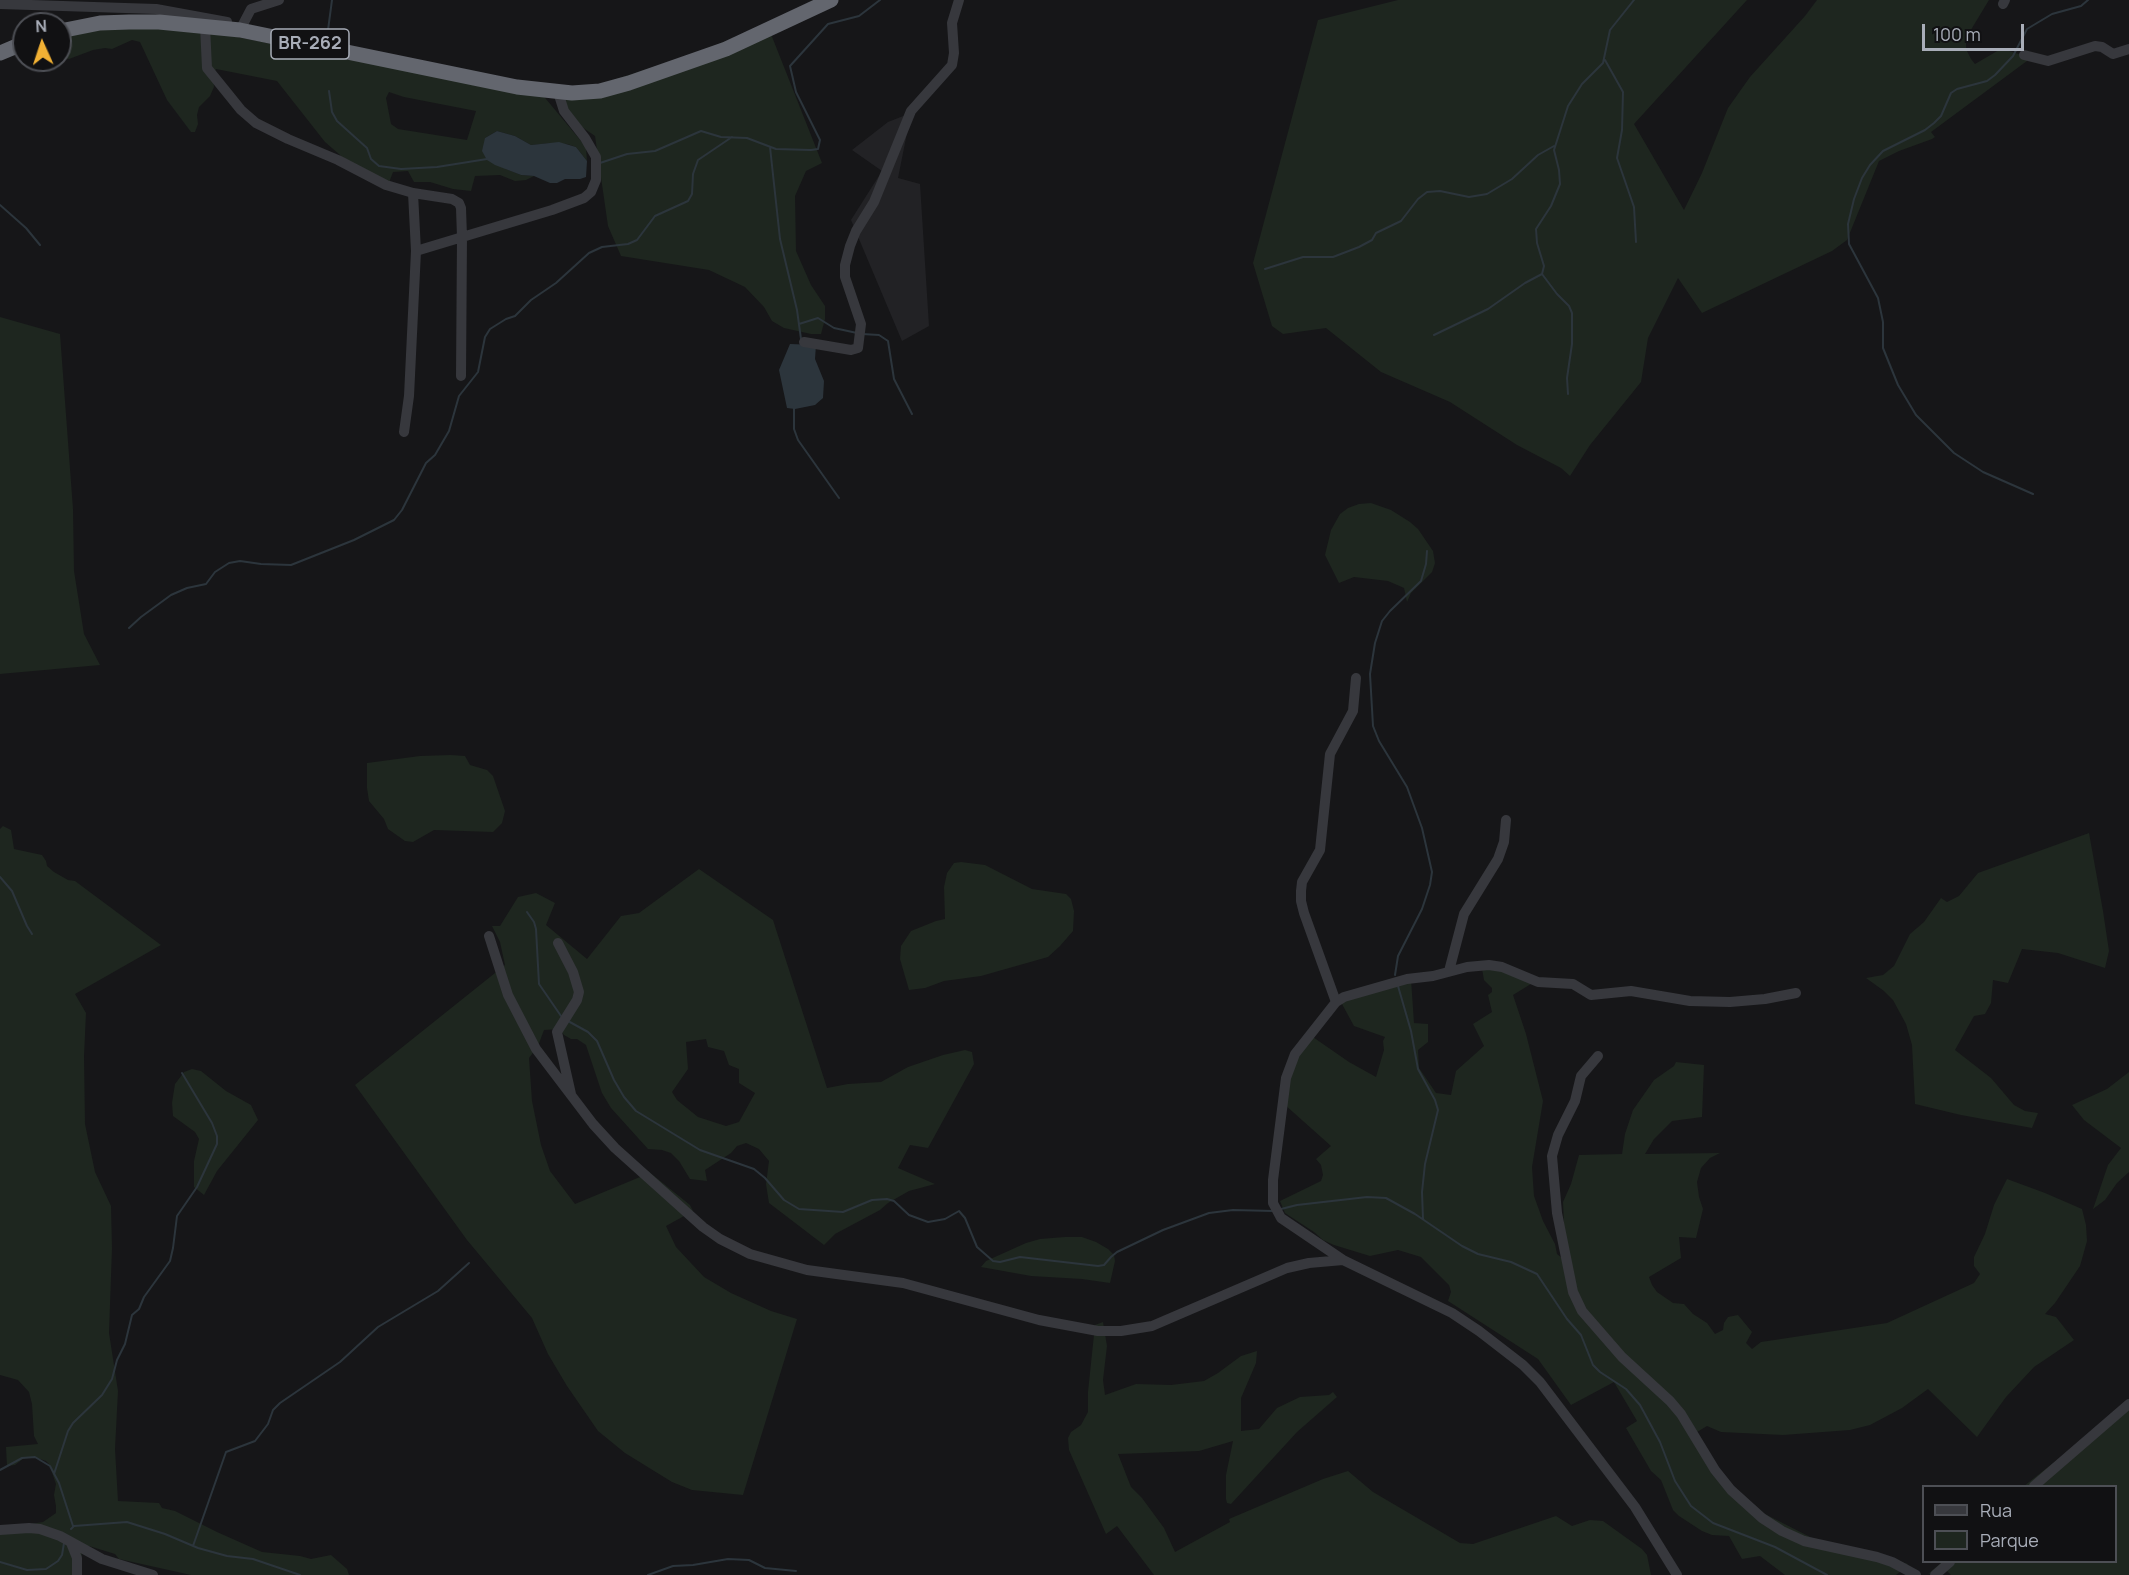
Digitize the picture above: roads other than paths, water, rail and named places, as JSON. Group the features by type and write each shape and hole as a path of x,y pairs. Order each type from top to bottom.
{"highway":[{"name":"BR-262","path":"72,29 100,23 129,22 220,26 517,87 572,93 600,91 629,83 726,49 831,0"}],"street":[{"path":"0,4 156,9 220,26 251,9 279,0"},
{"path":"804,342 851,350 858,348 861,324 844,277 850,246 856,231 874,202 911,111 952,64 954,54 952,23 959,0"},
{"path":"220,26 207,68 248,117 288,139 338,160 386,185 413,193 452,199 459,203 462,237 461,375"},
{"path":"2024,55 2048,61 2096,46 2113,54 2129,49"},
{"path":"416,251 584,198 595,186 596,157 564,111 558,92"},
{"path":"404,432 410,396 416,251 413,193"},
{"path":"1336,1002 1301,902 1301,891 1302,882 1320,850 1330,754 1353,711 1356,678"},
{"path":"1449,971 1464,914 1498,859 1504,842 1506,820"},
{"path":"489,936 508,994 525,1029 536,1049 572,1097 615,1148 703,1227 720,1239 750,1254 807,1270 903,1282 1039,1320 1098,1331 1121,1331 1152,1326 1287,1268 1309,1263 1343,1260"},
{"path":"558,943 573,972 579,992 577,1000 557,1032 572,1097"},
{"path":"1677,1575 1635,1506 1540,1382 1523,1365 1452,1313 1343,1260 1281,1218 1272,1198 1288,1071 1295,1054 1336,1002 1352,994 1407,979 1477,966 1502,966 1538,982 1573,984 1591,995 1631,991 1690,1001 1730,1002 1796,993"},
{"path":"1598,1056 1581,1076 1575,1101 1558,1135 1551,1156 1557,1213 1573,1292 1582,1311 1622,1358 1670,1401 1681,1414 1715,1470 1731,1490 1762,1518 1804,1541 1877,1557 1916,1575"},
{"path":"2035,1485 2129,1404"},
{"path":"0,1530 40,1529 60,1536 102,1559 153,1575"},
{"path":"71,1543 77,1558 77,1575"},
{"path":"1935,1575 1949,1563"}],"waterway":[{"path":"328,30 332,0"},
{"path":"600,163 627,154 655,151 701,131 721,137 747,138 776,149 818,149 820,140 796,92 790,66 828,24 859,16 880,0"},
{"path":"1568,394 1572,313 1569,306 1542,274 1544,266 1537,243 1536,229 1551,206 1560,184 1554,150 1568,106 1582,84 1603,63 1610,30 1634,0"},
{"path":"2033,494 1983,472 1954,453 1916,415 1898,385 1883,348 1883,322 1878,298 1849,244 1848,224 1862,178 1883,151 1925,130 1934,123 1941,116 1951,93 1957,89 1987,81 1995,75 2013,56 2027,29 2052,14 2081,6 2088,0"},
{"path":"1605,60 1623,92 1622,130 1617,158 1634,207 1636,242"},
{"path":"329,91 332,112 337,121 367,148 371,159 379,166 401,169 437,167 487,159"},
{"path":"129,628 171,595 187,588 206,584 215,572 229,563 240,561 291,565 354,540 394,520 402,510 426,463 435,455 449,431 459,396 478,372 485,337 490,329 515,316 531,300 556,283 589,253 602,247 628,244 637,240 655,216 688,201 692,194 693,174 698,160 732,137"},
{"path":"1265,269 1303,257 1333,257 1359,247 1372,240 1376,233 1401,221 1418,199 1427,192 1440,191 1469,197 1487,194 1512,179 1538,155 1554,146"},
{"path":"770,147 780,239 797,310 801,339"},
{"path":"0,205 26,228 40,245"},
{"path":"1434,335 1488,309 1542,274"},
{"path":"799,324 818,318 834,328 857,333"},
{"path":"862,334 879,335 888,341 894,379 912,414"},
{"path":"794,407 794,429 798,440 839,498"},
{"path":"1395,975 1398,956 1422,909 1432,872 1422,828 1407,787 1379,741 1373,726 1370,674 1375,643 1382,621 1421,581 1427,551"},
{"path":"0,877 12,891 32,934"},
{"path":"527,912 536,929 539,984 561,1016"},
{"path":"1398,986 1411,1031 1418,1069 1438,1110 1425,1164 1422,1192 1423,1219"},
{"path":"568,1021 588,1032 597,1041 614,1080 636,1111 700,1150 754,1169 784,1200 799,1209 843,1212 872,1200 887,1199 894,1201 909,1215 928,1222 945,1219 959,1211 965,1218 977,1247 993,1261 1000,1262 1020,1257 1098,1266 1104,1265 1117,1252 1163,1230 1209,1213 1233,1210 1273,1211"},
{"path":"54,1474 68,1431 73,1423 102,1395 112,1379 117,1360 125,1344 132,1315 139,1309 144,1297 170,1261 177,1216 197,1187 217,1144 217,1136 212,1123 182,1073"},
{"path":"1281,1209 1367,1197 1386,1198 1415,1214 1462,1246 1478,1254 1511,1262 1537,1274 1567,1319 1581,1335 1593,1365 1626,1389 1640,1405 1660,1442 1675,1481 1691,1506 1713,1523 1775,1547 1827,1575"},
{"path":"193,1546 226,1452 255,1441 268,1424 273,1410 280,1403 340,1362 378,1327 438,1291 469,1263"},
{"path":"0,1470 22,1458 35,1457 50,1466 59,1483 73,1526"},
{"path":"71,1529 74,1526 127,1522 198,1548 227,1556 253,1559 300,1575"},
{"path":"0,1562 27,1570 46,1569 58,1561 62,1555 64,1543"},
{"path":"648,1575 673,1566 728,1559 749,1560 765,1568 796,1571"}]}
